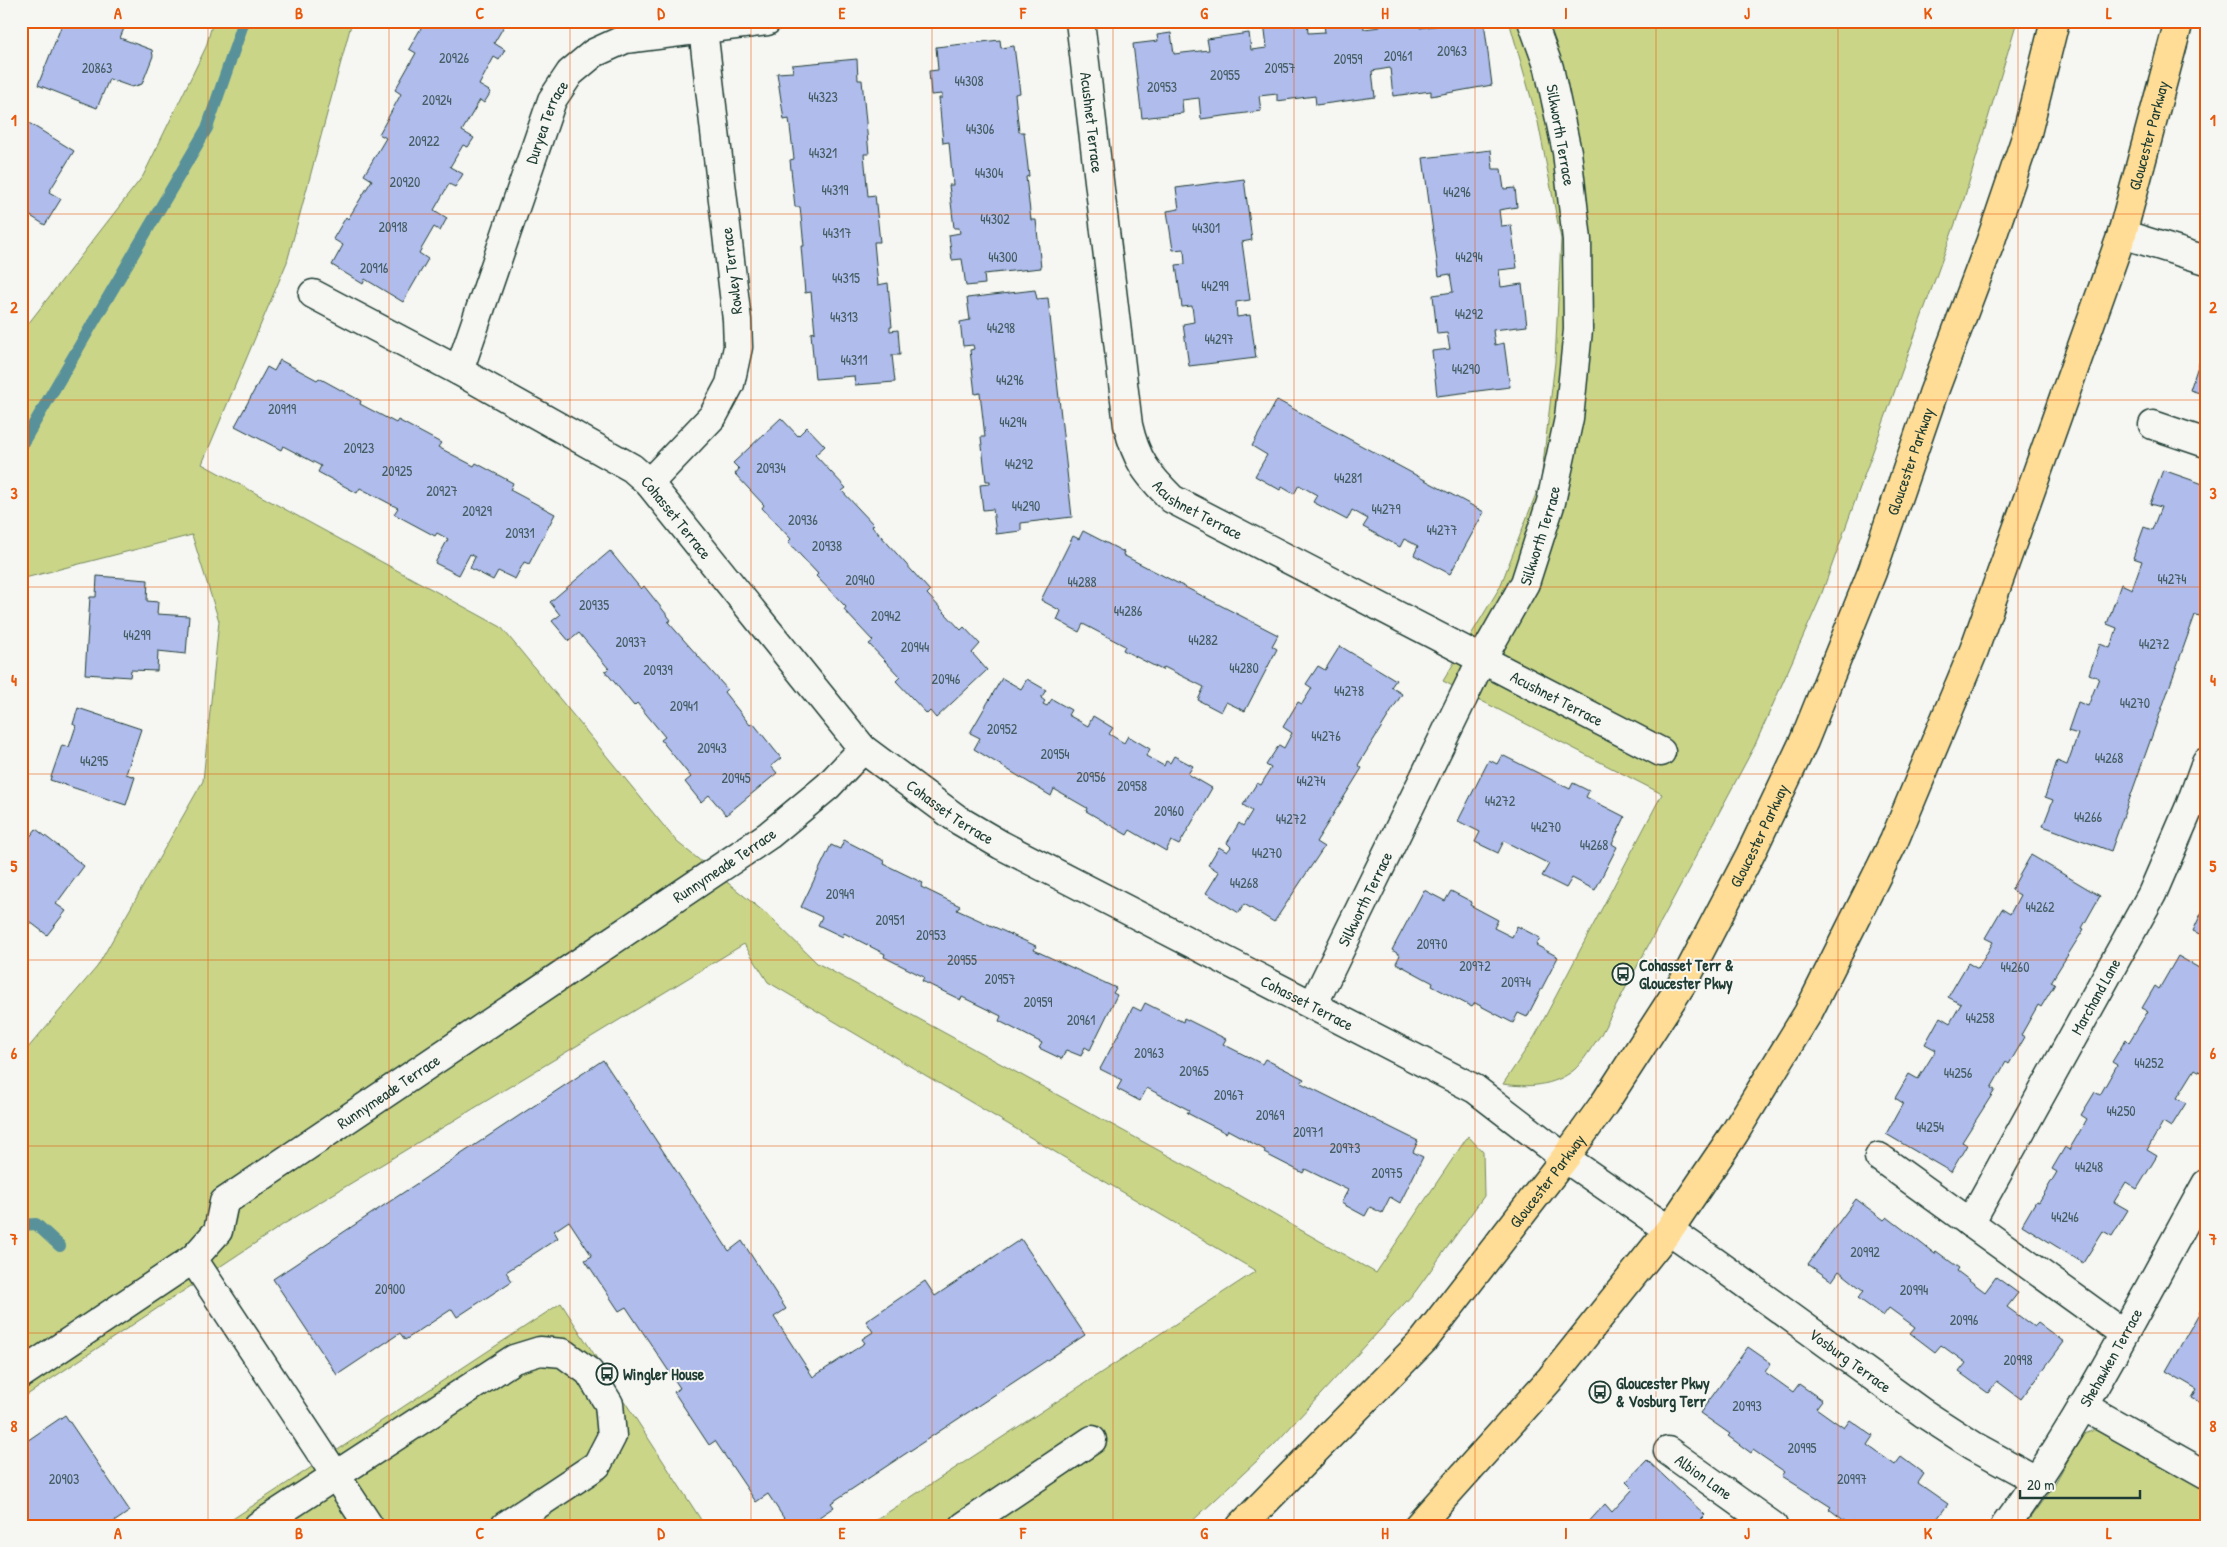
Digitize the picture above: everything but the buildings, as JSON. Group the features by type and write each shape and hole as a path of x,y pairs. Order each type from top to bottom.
{"main road":[{"name":"Gloucester Parkway","path":"1241,1526 1424,1340 1565,1158 1604,1104 1687,976 1750,855 1804,741 1872,572 1933,394 1990,243 2026,137 2055,21"},
{"name":"Gloucester Parkway","path":"1418,1526 1551,1378 1669,1230 1734,1134 1808,1013 1894,841 1974,650 2122,234 2179,21"}],"street":[{"name":"Duryea Terrace","path":"459,371 552,100 570,73 594,53 625,40 767,21"},
{"name":"Acushnet Terrace","path":"1080,21 1128,424 1133,445 1149,476 1172,499 1661,752"},
{"name":"Silkworth Terrace","path":"1313,1005 1482,659 1525,583 1551,502 1568,418 1578,330 1577,240 1567,152 1549,68 1532,21"},
{"name":"Rowley Terrace","path":"649,483 713,416 730,384 738,347 737,320 703,29"},
{"path":"2122,234 2206,260"},
{"name":"Cohasset Terrace","path":"313,294 459,371 632,468 649,483 863,749 960,821 1001,845 1475,1089 1565,1158 1669,1230"},
{"path":"2153,425 2206,443"},
{"name":"Runnymeade Terrace","path":"21,1374 193,1259 218,1231 224,1202 769,835 828,786 863,749"},
{"name":"Marchand Lane","path":"1970,1223 2152,894 2190,806 2206,762"},
{"path":"1879,1158 2123,1333"},
{"name":"Shehawken Terrace","path":"2005,1526 2038,1481 2083,1406 2206,1184"},
{"name":"Vosburg Terrace","path":"1669,1230 1923,1413 1974,1446 2038,1481"},
{"path":"193,1259 370,1526"},
{"path":"258,1526 514,1359 540,1351 563,1353 590,1372 598,1385 609,1404 612,1436 597,1465 506,1526"},
{"path":"2083,1406 2206,1475"},
{"path":"964,1526 1092,1440"},
{"name":"Albion Lane","path":"1668,1450 1765,1524"}],"green space":[{"path":"213,21 352,21 287,262 202,464 501,627 677,842 769,916 817,963 1220,1184 1376,1273 1468,1136 1483,1152 1484,1196 1415,1292 1273,1446 1187,1526 867,1526 1256,1271 768,982 744,944 284,1224 21,1399 21,1056 97,967 203,781 219,621 192,535 21,579 21,333 143,176 206,47"},
{"path":"1509,21 2017,21 1964,199 1819,601 1754,747 1600,1036 1574,1070 1558,1080 1531,1086 1503,1084 1535,1036 1662,794 1443,681 1500,587 1541,481 1555,362 1561,239 1538,122"},
{"path":"561,1303 705,1526 222,1526"},
{"path":"2097,1429 2206,1490 2206,1526 2024,1526 2054,1485 2082,1435"}],"waterway":[{"path":"21,446 207,128 244,21"},
{"path":"21,1225 36,1224 60,1246"}],"place":[{"name":"Cohasset Terr & Gloucester Pkwy","path":"1623,974"},
{"name":"Wingler House","path":"607,1374"},
{"name":"Gloucester Pkwy & Vosburg Terr","path":"1600,1392"}]}
